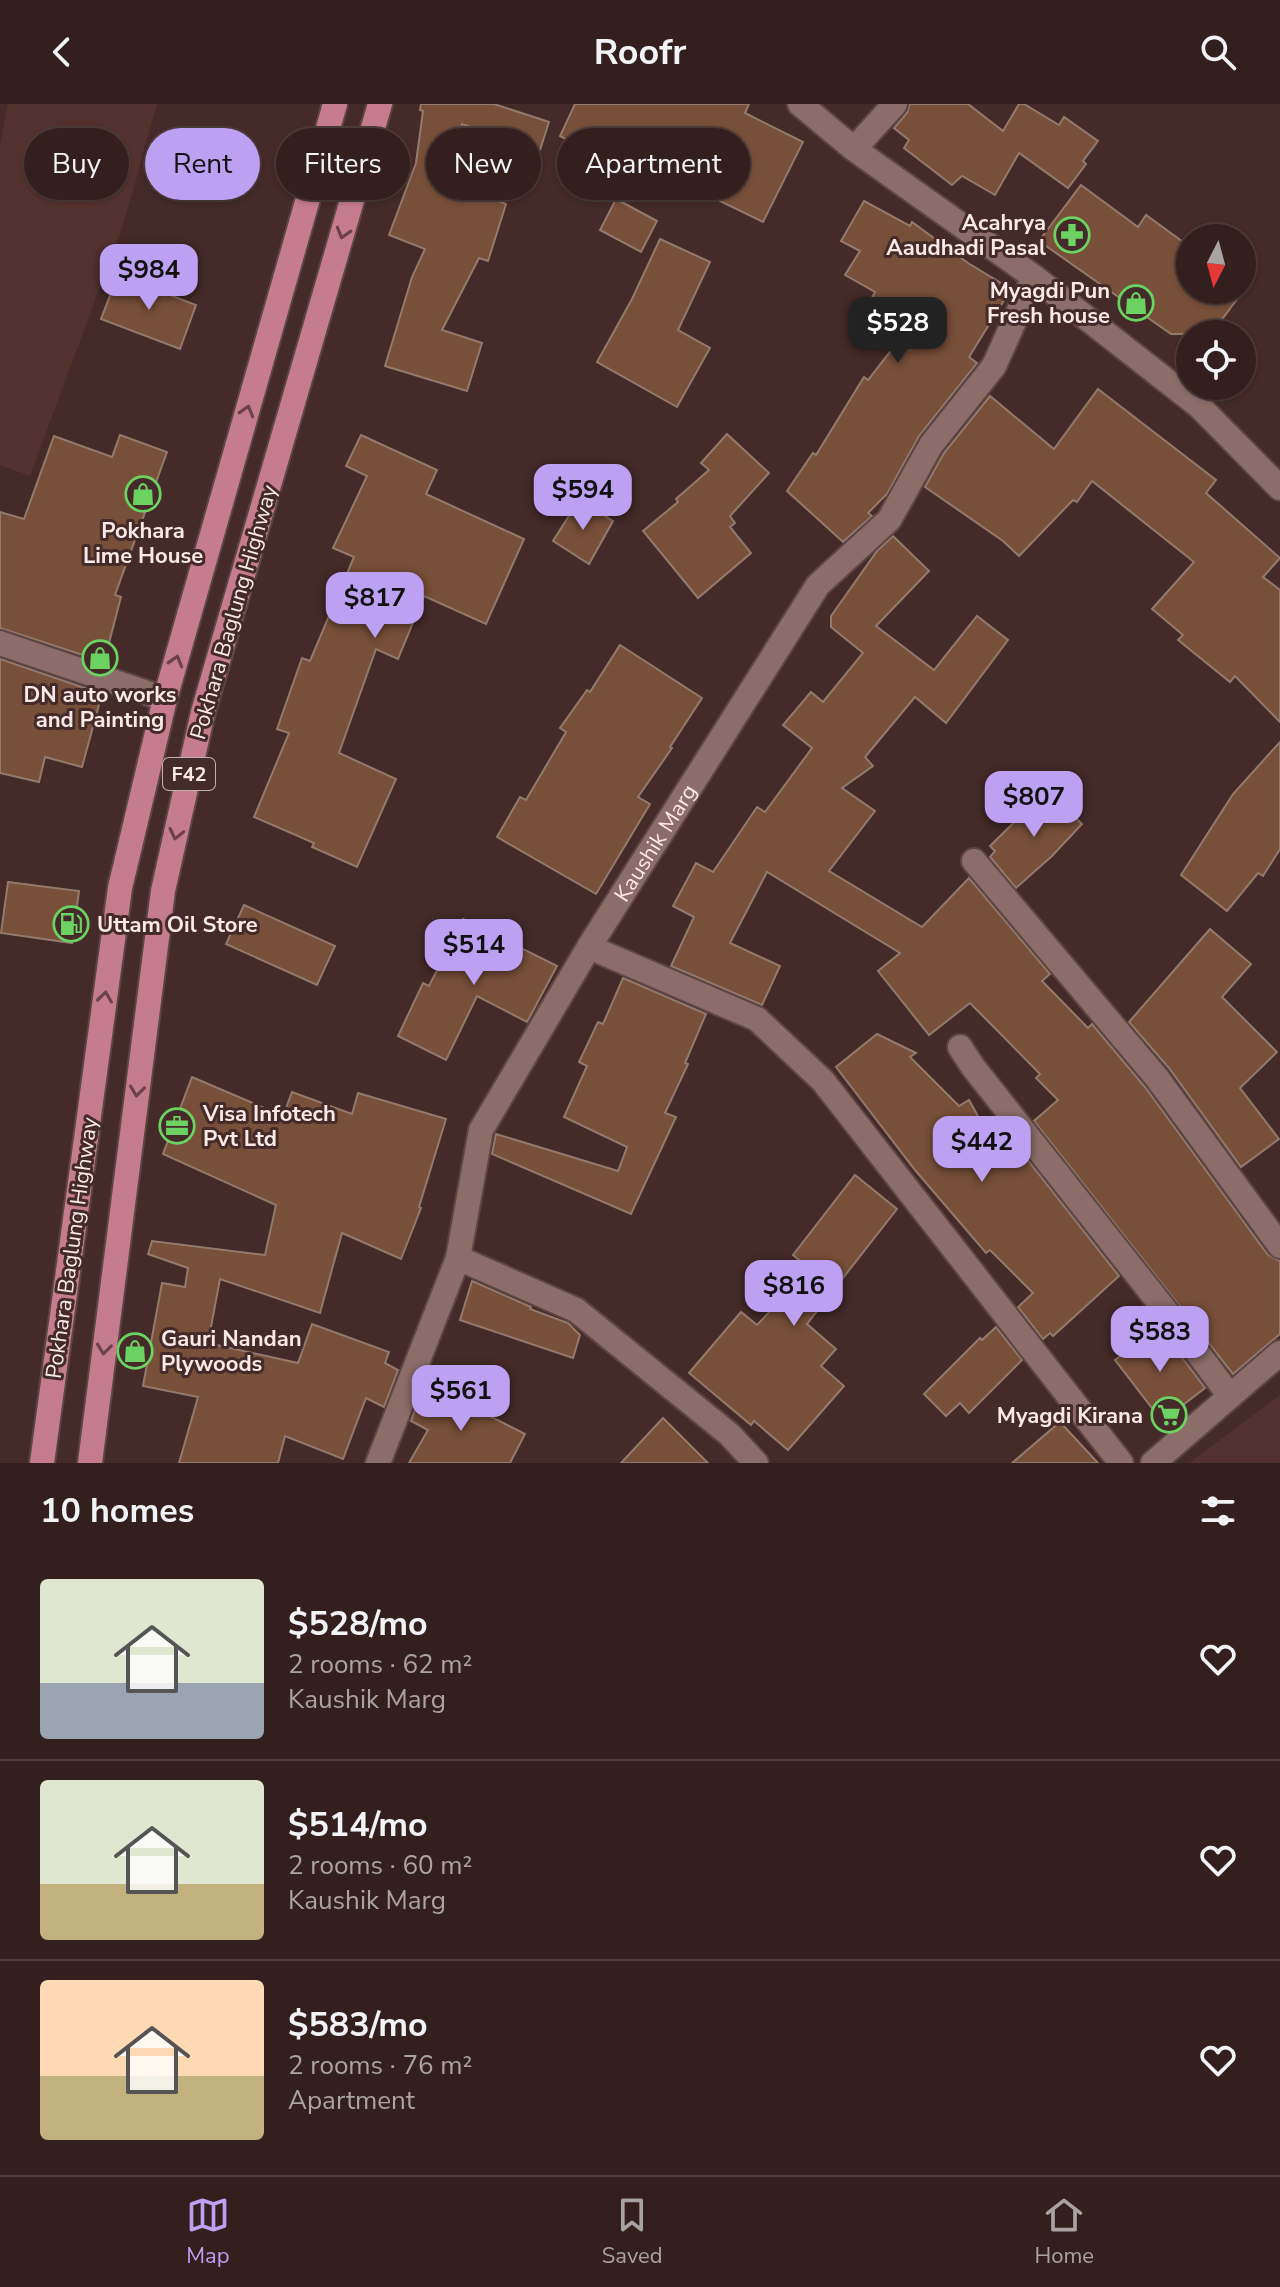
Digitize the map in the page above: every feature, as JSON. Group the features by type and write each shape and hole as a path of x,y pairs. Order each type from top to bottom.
{"highway":[{"name":"Pokhara Baglung Highway","path":"42,1463 120,888 165,699 335,104"},
{"name":"Pokhara Baglung Highway","path":"90,1463 163,891 203,712 380,104"}],"street":[{"path":"800,104 854,149 1034,277 1199,406 1280,488"},
{"path":"854,149 895,104"},
{"name":"Kaushik Marg","path":"378,1463 458,1258 481,1130 589,947 818,585 889,520 931,445 994,366 1034,277"},
{"path":"0,643 165,699"},
{"path":"974,861 1157,1078 1280,1246"},
{"path":"589,947 757,1019 823,1081 1121,1463"},
{"path":"960,1047 1230,1396"},
{"path":"458,1258 576,1310 729,1434 756,1463"},
{"path":"1153,1463 1280,1353"}],"shaded area":[{"path":"8,104 157,104 150,128 145,128 145,147 123,225 30,476 0,465 0,145"},
{"path":"1280,1395 1280,1463 1189,1463"}],"building":[{"path":"421,104 494,104 549,122 541,147 541,128 474,128 462,124 461,128 426,128 426,200 496,200 506,204 488,261 479,258 442,330 482,343 467,391 385,366 412,277 425,249 389,235 402,200 410,200 410,179 416,163 423,111 420,110"},
{"path":"575,104 749,104 745,113 803,142 763,222 720,201 750,200 750,128 564,128"},
{"path":"910,104 968,104 1003,131 1019,104 1024,104 1059,125 1064,117 1098,141 1068,188 1019,153 995,195 962,176 952,185 904,148 909,140 894,128 907,113"},
{"path":"1081,185 1138,227 1146,215 1176,237 1176,304 1234,304 1222,320 1176,320 1176,334 1171,334 1039,241"},
{"path":"615,200 657,221 641,252 600,230"},
{"path":"864,201 910,226 912,222 968,263 1011,289 969,357 977,363 919,436 887,494 868,513 872,516 843,542 787,491 813,453 816,455 864,377 868,380 906,331 866,310 875,292 845,275 860,251 841,241"},
{"path":"660,239 710,262 678,330 710,348 677,407 597,362 632,299"},
{"path":"118,275 196,305 180,349 101,319"},
{"path":"1098,389 1216,480 1206,493 1280,558 1263,577 1280,590 1280,722 1235,676 1230,682 1178,640 1183,635 1152,609 1194,562 1092,481 1077,502 1073,500 1019,556 1003,541 925,487 944,453 990,396 1054,449"},
{"path":"727,434 769,473 730,516 735,523 730,527 751,553 698,598 643,531 678,502 676,499 709,470 701,463"},
{"path":"120,435 167,452 115,595 121,597 104,662 0,628 0,512 24,519 54,436 112,457"},
{"path":"361,435 437,470 426,494 524,539 486,624 424,596 398,659 376,649 339,753 396,779 357,867 312,847 314,843 254,817 289,733 277,729 302,658 310,661 354,557 333,548 367,476 346,466"},
{"path":"579,500 613,521 589,564 553,541"},
{"path":"893,536 929,571 876,626 934,670 977,616 1008,640 946,723 915,697 865,757 873,766 842,788 875,811 829,871 922,927 969,878 1050,974 1042,981 1088,1028 1092,1024 1145,1087 1268,1255 1280,1261 1280,1334 1233,1374 1034,1121 1058,1100 1036,1078 1040,1074 970,1003 929,1035 878,971 900,953 767,872 730,943 780,966 762,1005 671,966 694,917 673,906 696,863 713,872 757,807 765,812 812,748 783,725 811,692 823,702 863,653 831,627 831,616 877,551"},
{"path":"620,645 702,698 638,797 650,804 596,894 497,837 520,797 526,800 566,732 560,728 587,690 590,692"},
{"path":"0,659 102,694 82,767 45,757 39,782 0,773"},
{"path":"1280,742 1280,849 1263,876 1258,873 1227,911 1181,875 1233,794"},
{"path":"1047,790 1082,824 1016,888 990,857 995,851 990,846"},
{"path":"8,882 79,891 72,943 1,933"},
{"path":"244,905 335,946 317,985 226,944"},
{"path":"463,919 557,966 527,1022 477,996 446,1060 398,1036 423,983 429,986"},
{"path":"1210,929 1251,964 1222,997 1277,1052 1240,1088 1279,1139 1241,1167 1169,1068 1129,1022"},
{"path":"623,978 706,1014 685,1063 688,1064 665,1113 676,1117 631,1214 492,1154 496,1134 618,1171 627,1147 564,1117 587,1066 579,1062 598,1022 603,1024"},
{"path":"877,1034 916,1053 910,1057 959,1106 969,1100 998,1152 1012,1140 1119,1276 1053,1336 1050,1333 1043,1339 1018,1307 1033,1293 990,1250 986,1253 915,1170 836,1067"},
{"path":"192,1077 283,1116 292,1092 352,1114 358,1093 446,1119 421,1208 401,1259 342,1233 320,1313 220,1279 208,1343 298,1363 312,1324 389,1352 385,1363 398,1370 384,1407 366,1398 343,1459 285,1436 278,1463 179,1463 198,1397 143,1386 162,1283 185,1287 188,1268 148,1254 152,1241 265,1255 276,1205 163,1154"},
{"path":"855,1175 897,1209 807,1324 836,1349 821,1366 844,1386 788,1450 754,1421 751,1425 689,1373 741,1312 757,1325 810,1269 793,1255"},
{"path":"472,1281 530,1309 568,1323 580,1335 573,1358 460,1320"},
{"path":"996,1327 1022,1360 969,1413 960,1403 946,1416 924,1394 980,1338 982,1340"},
{"path":"1159,1327 1205,1388 1162,1421 1115,1360"},
{"path":"425,1383 525,1434 510,1463 409,1463 428,1430 411,1421"},
{"path":"663,1418 708,1463 621,1463"},
{"path":"1060,1422 1098,1463 1012,1463"}],"place":[{"name":"Acahrya Aaudhadi Pasal","path":"1072,235"},
{"name":"Myagdi Pun Fresh house","path":"1136,303"},
{"name":"Pokhara Lime House","path":"143,494"},
{"name":"DN auto works and Painting","path":"100,658"},
{"name":"Uttam Oil Store","path":"71,924"},
{"name":"Visa Infotech Pvt Ltd","path":"177,1126"},
{"name":"Gauri Nandan Plywoods","path":"135,1351"},
{"name":"Myagdi Kirana","path":"1169,1415"}]}
